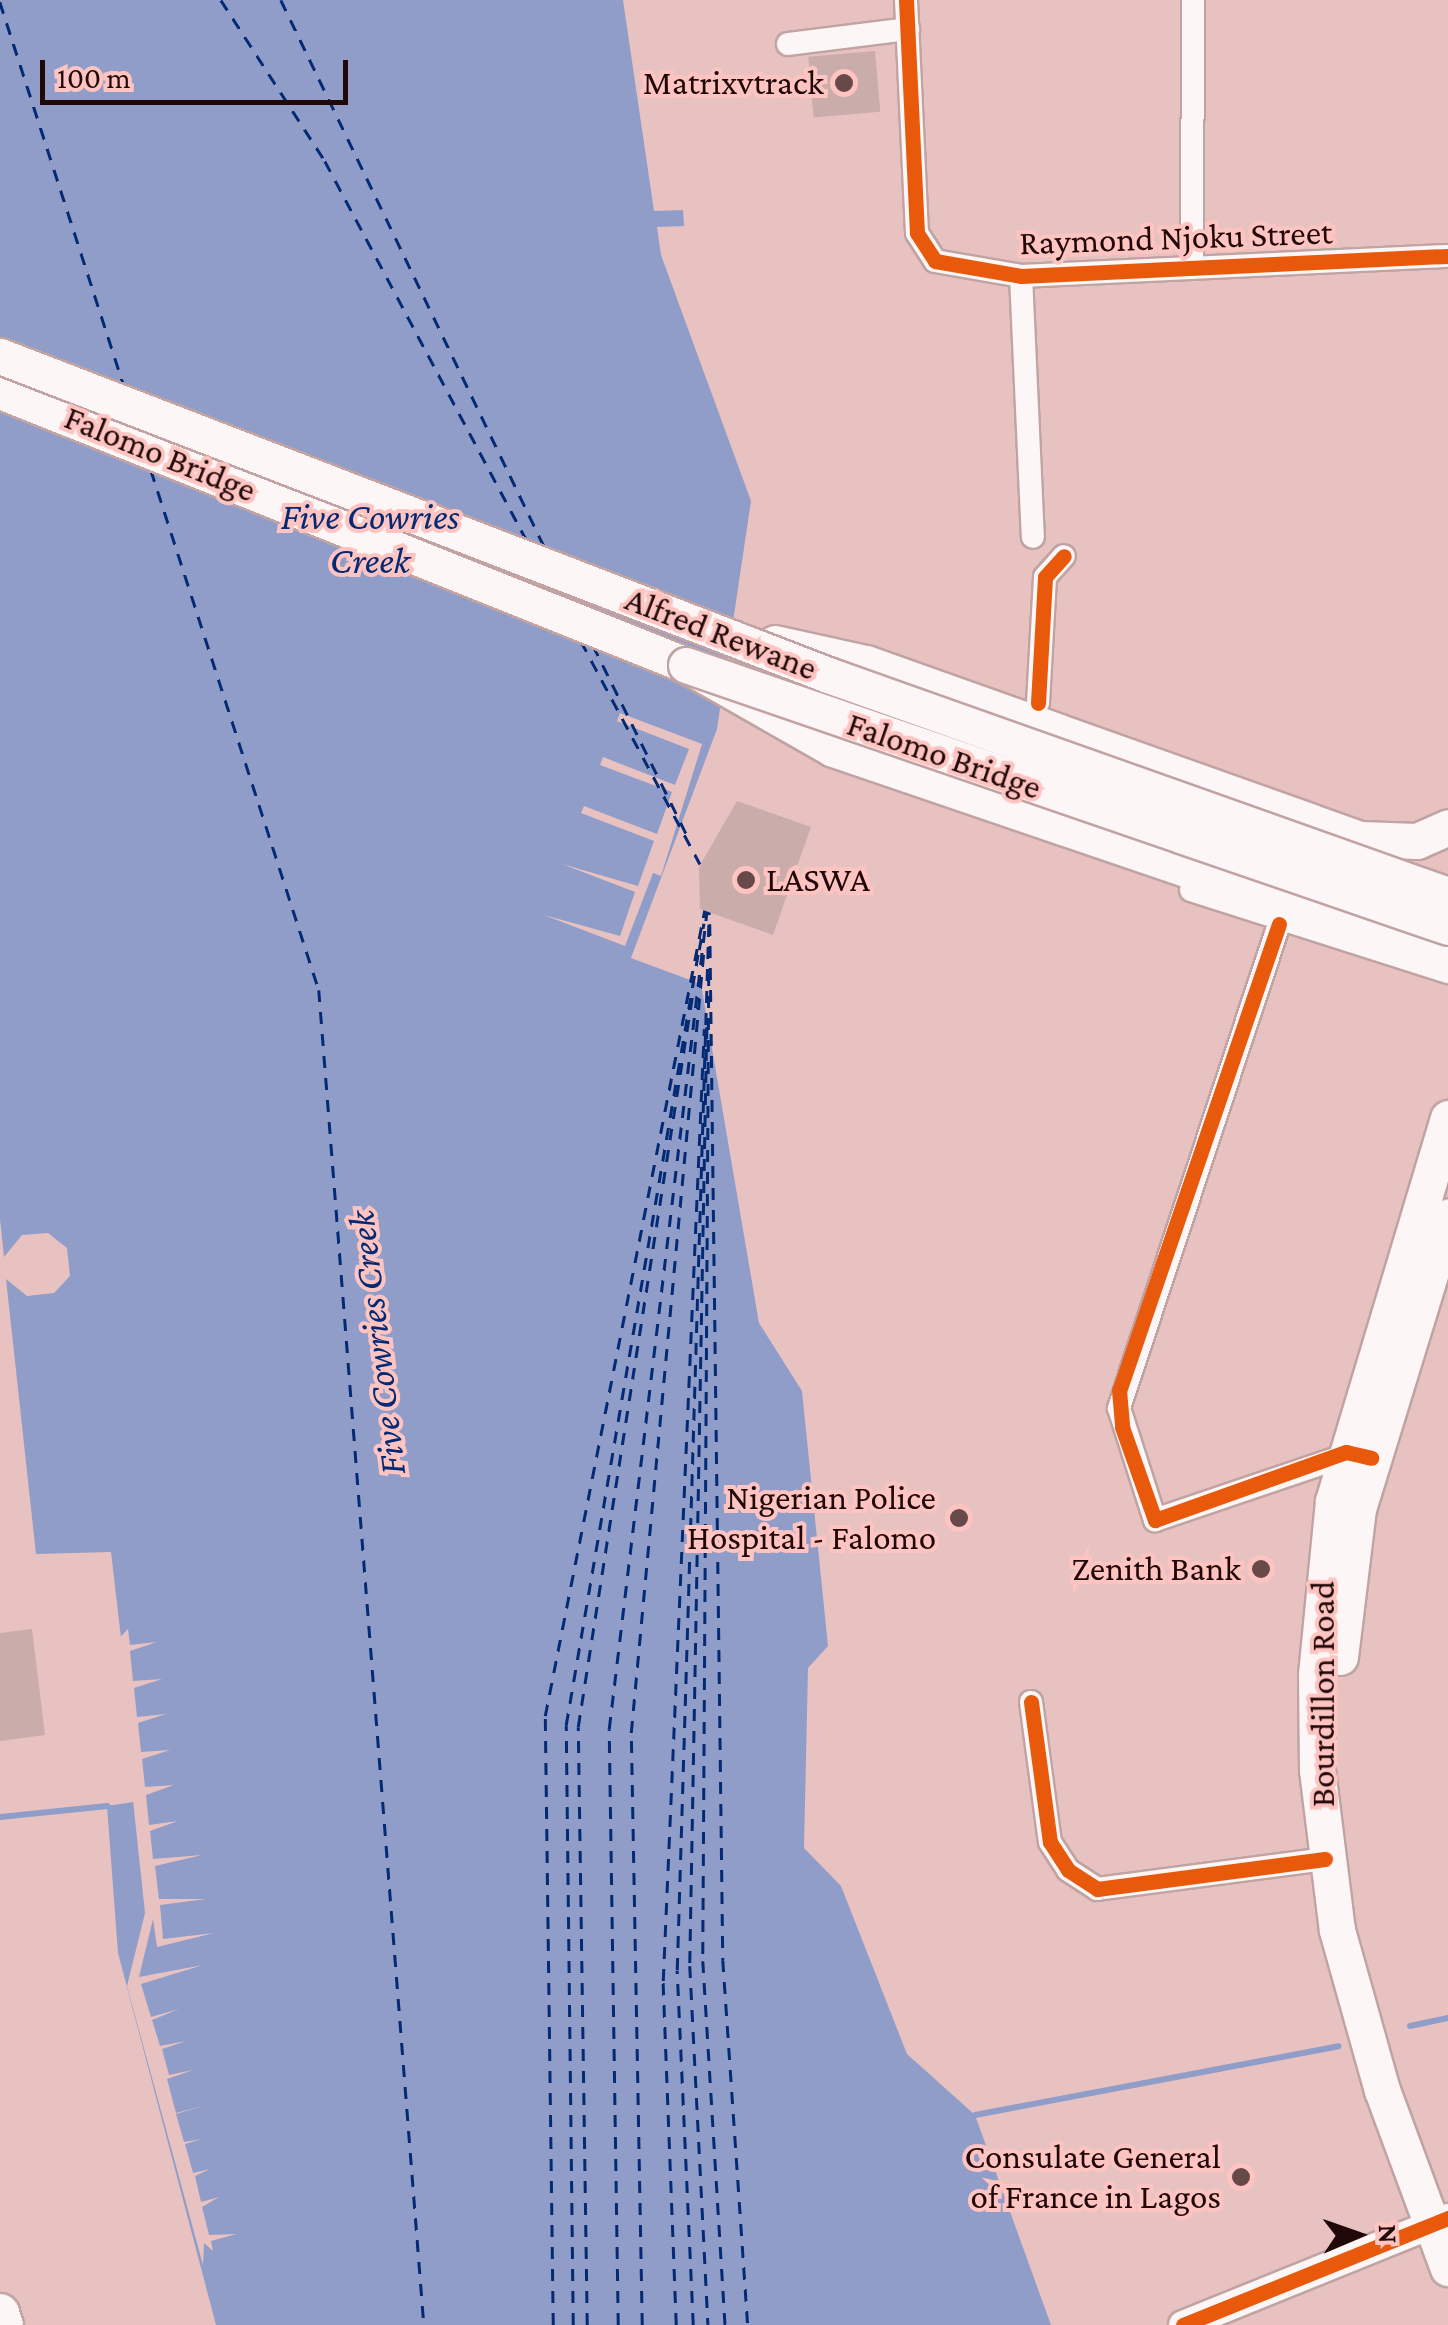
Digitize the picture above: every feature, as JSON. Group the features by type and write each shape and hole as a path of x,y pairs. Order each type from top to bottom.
{"highway":[{"path":"0,2313 4,2325"}],"main road":[{"name":"Alfred Rewane","path":"0,356 703,627 1448,896"},
{"name":"Falomo Bridge","path":"0,391 686,665 1446,956"},
{"path":"703,627 866,663 1360,840 1438,835 1424,899 1446,956"},
{"path":"686,665 834,749 1446,956"},
{"name":"Bourdillon Road","path":"1443,2216 1358,2018 1325,1859 1320,1591 1448,1118"},
{"name":"Bourdillon Road","path":"1448,1217 1358,1455 1340,1660 1346,1839 1380,2013 1443,2216 1448,2268"}],"street":[{"name":"Raymond Njoku Street","path":"906,0 917,233 936,261 956,270 1020,276 1448,256"},
{"path":"1192,268 1193,0"},
{"path":"788,44 908,28"},
{"path":"1020,276 1033,537"},
{"path":"1038,704 1045,577 1064,556"},
{"path":"1244,780 1438,835"},
{"path":"1190,890 1280,924 1446,956"},
{"path":"1280,924 1119,1408 1155,1520 1358,1455"},
{"path":"1030,1702 1050,1842 1068,1870 1097,1889 1325,1859"},
{"path":"1183,2325 1443,2216"}],"water":[{"name":"Five Cowries Creek","path":"0,0 623,0 654,211 683,210 684,226 657,227 661,255 751,501 717,729 631,958 701,984 759,1323 802,1391 828,1646 808,1668 804,1848 841,1886 907,2054 975,2115 1051,2325 216,2325 118,1953 107,1806 140,1801 111,1552 36,1554 6,1279 27,1296 54,1293 70,1276 67,1248 48,1233 22,1235 4,1257 0,1219"}],"pier":[{"path":"620,713 702,744 661,876 653,873 625,946 544,915 620,936 635,892 562,864 638,886 654,841 581,813 584,806 657,834 672,792 600,765 603,757 675,785 689,749 617,721"},
{"path":"128,1629 130,1645 157,1642 130,1651 133,1681 162,1679 134,1688 137,1717 166,1714 138,1723 141,1752 170,1750 142,1759 145,1787 174,1785 146,1795 149,1825 178,1821 150,1831 153,1859 202,1855 155,1866 159,1899 206,1899 160,1905 163,1939 214,1933 157,1947 153,1919 139,1977 203,1965 141,1984 151,2017 179,2009 152,2020 160,2046 186,2041 162,2049 169,2075 193,2070 167,2079 176,2113 206,2105 176,2114 184,2142 202,2139 185,2144 193,2173 210,2169 195,2176 201,2202 219,2197 202,2207 209,2235 237,2234 211,2241 213,2251 204,2243 203,2265 127,1986 145,1913 116,1641"}],"building":[{"name":"Matrixvtrack","path":"875,51 880,112 814,118 808,57"},
{"name":"LASWA","path":"737,801 811,827 773,935 700,909 699,867"},
{"path":"32,1629 45,1735 0,1741 0,1633"}],"waterway":[{"path":"0,1817 107,1806"},
{"path":"1410,2026 1448,2018"},
{"path":"975,2115 1339,2046"}],"ferry route":[{"path":"221,0 325,161 528,542"},
{"path":"281,0 545,548"},
{"path":"0,2 124,386"},
{"path":"151,470 319,990 424,2325"},
{"path":"581,641 700,864"},
{"path":"593,645 687,835"},
{"path":"553,2325 545,1716 705,908"},
{"path":"618,2325 609,1729 707,909"},
{"path":"693,2325 677,1970 709,909"},
{"path":"699,950 704,923"},
{"path":"710,924 723,1960 748,2325"},
{"path":"573,2325 566,1725 699,948"},
{"path":"642,2325 631,1733 704,948"},
{"path":"709,974 703,1961 725,2325"},
{"path":"587,2325 578,1727 692,997"},
{"path":"707,1027 690,1966 708,2325"},
{"path":"676,2325 663,1981 704,1029"}],"cycle path":[{"path":"906,0 917,233 935,261 1021,276 1448,256"},
{"path":"1038,703 1045,577 1064,556"},
{"path":"1279,924 1119,1390 1122,1427 1155,1520 1346,1452 1371,1458"},
{"path":"1031,1702 1050,1842 1068,1870 1097,1889 1325,1859"},
{"path":"1183,2325 1448,2218"}],"place":[{"name":"Matrixvtrack","path":"844,83"},
{"name":"LASWA","path":"746,880"},
{"name":"Nigerian Police Hospital - Falomo","path":"959,1518"},
{"name":"Zenith Bank","path":"1261,1569"},
{"name":"Consulate General of France in Lagos","path":"1241,2177"}]}
